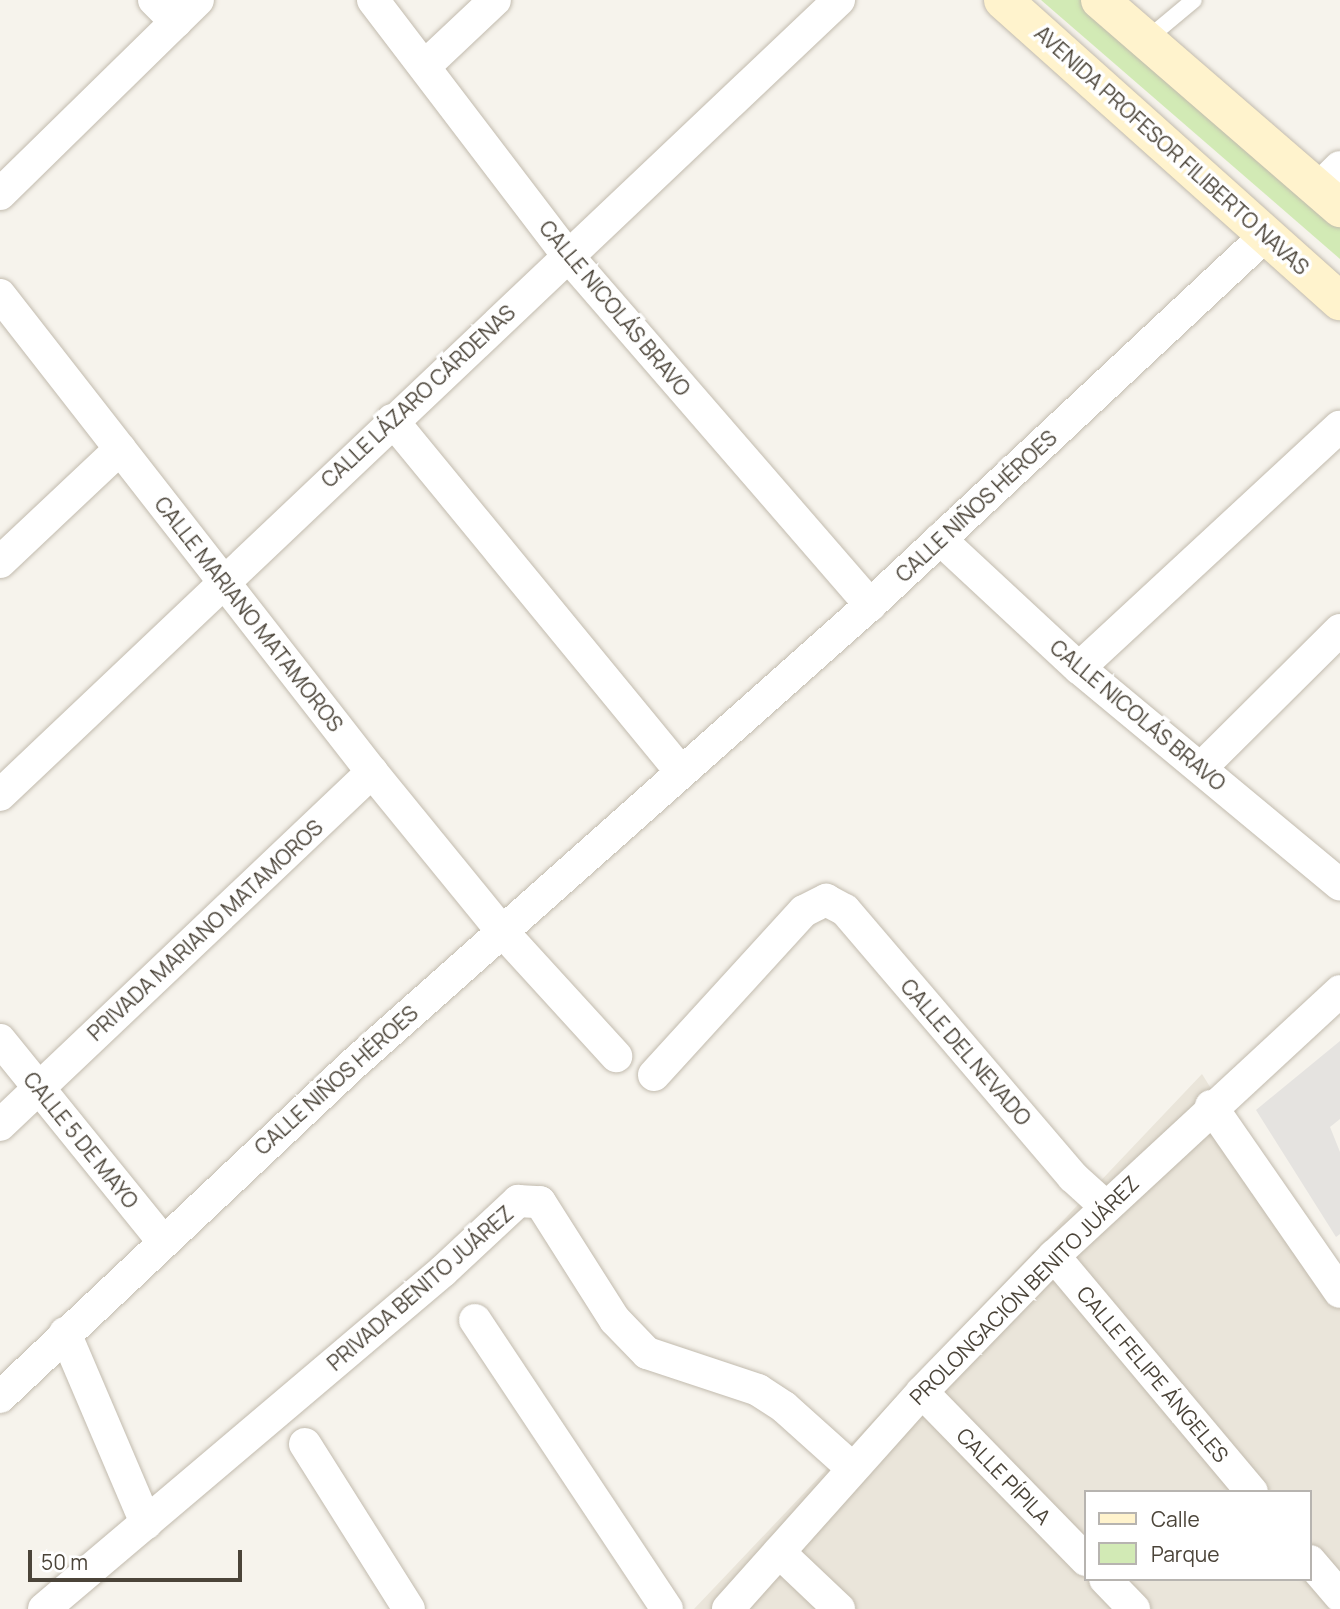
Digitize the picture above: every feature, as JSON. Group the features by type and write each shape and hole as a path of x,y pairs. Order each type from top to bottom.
{"main road":[{"name":"AVENIDA PROFESOR FILIBERTO NAVAS","path":"1003,0 1340,300"},
{"path":"1100,0 1146,40 1333,188"}],"street":[{"path":"154,0 176,22"},
{"path":"0,194 198,0"},
{"name":"CALLE NICOLÁS BRAVO","path":"373,0 568,256 870,605"},
{"path":"425,66 495,0"},
{"name":"CALLE LÁZARO CÁRDENAS","path":"0,795 224,579 839,0"},
{"name":"CALLE NIÑOS HÉROES","path":"0,1397 162,1240 501,930 870,605 1266,234"},
{"name":"CALLE MARIANO MATAMOROS","path":"0,295 372,772 501,930 616,1056"},
{"path":"392,420 681,772"},
{"path":"1079,668 1339,427"},
{"path":"0,562 120,449"},
{"name":"CALLE NICOLÁS BRAVO","path":"940,539 1079,668 1340,885"},
{"path":"1201,768 1340,630"},
{"name":"PRIVADA MARIANO MATAMOROS","path":"0,1125 372,772"},
{"name":"CALLE DEL NEVADO","path":"654,1075 804,911 826,900 845,910 1073,1177 1105,1206"},
{"name":"PROLONGACIÓN BENITO JUÁREZ","path":"728,1609 922,1392 1054,1256 1211,1106 1340,991"},
{"name":"CALLE 5 DE MAYO","path":"0,1040 162,1240"},
{"path":"1211,1106 1340,1292"},
{"name":"PRIVADA BENITO JUÁREZ","path":"44,1609 443,1271 519,1200 540,1202 615,1320 647,1353 758,1390 784,1407 852,1468"},
{"name":"CALLE FELIPE ÁNGELES","path":"1054,1256 1250,1490"},
{"path":"475,1320 667,1609"},
{"path":"65,1334 146,1523"},
{"name":"CALLE PÍPILA","path":"922,1392 1084,1558"},
{"path":"304,1444 409,1609"},
{"path":"779,1552 839,1609"},
{"path":"1312,1563 1340,1596"},
{"path":"1107,1581 1134,1609"}],"lane":[{"path":"1146,40 1194,0"}],"shaded area":[{"path":"1340,1041 1340,1119 1330,1127 1340,1152 1340,1234 1336,1237 1256,1110"},
{"path":"1202,1074 1340,1295 1340,1609 694,1609"}],"green space":[{"path":"1041,0 1084,0 1340,222 1340,259"}]}
